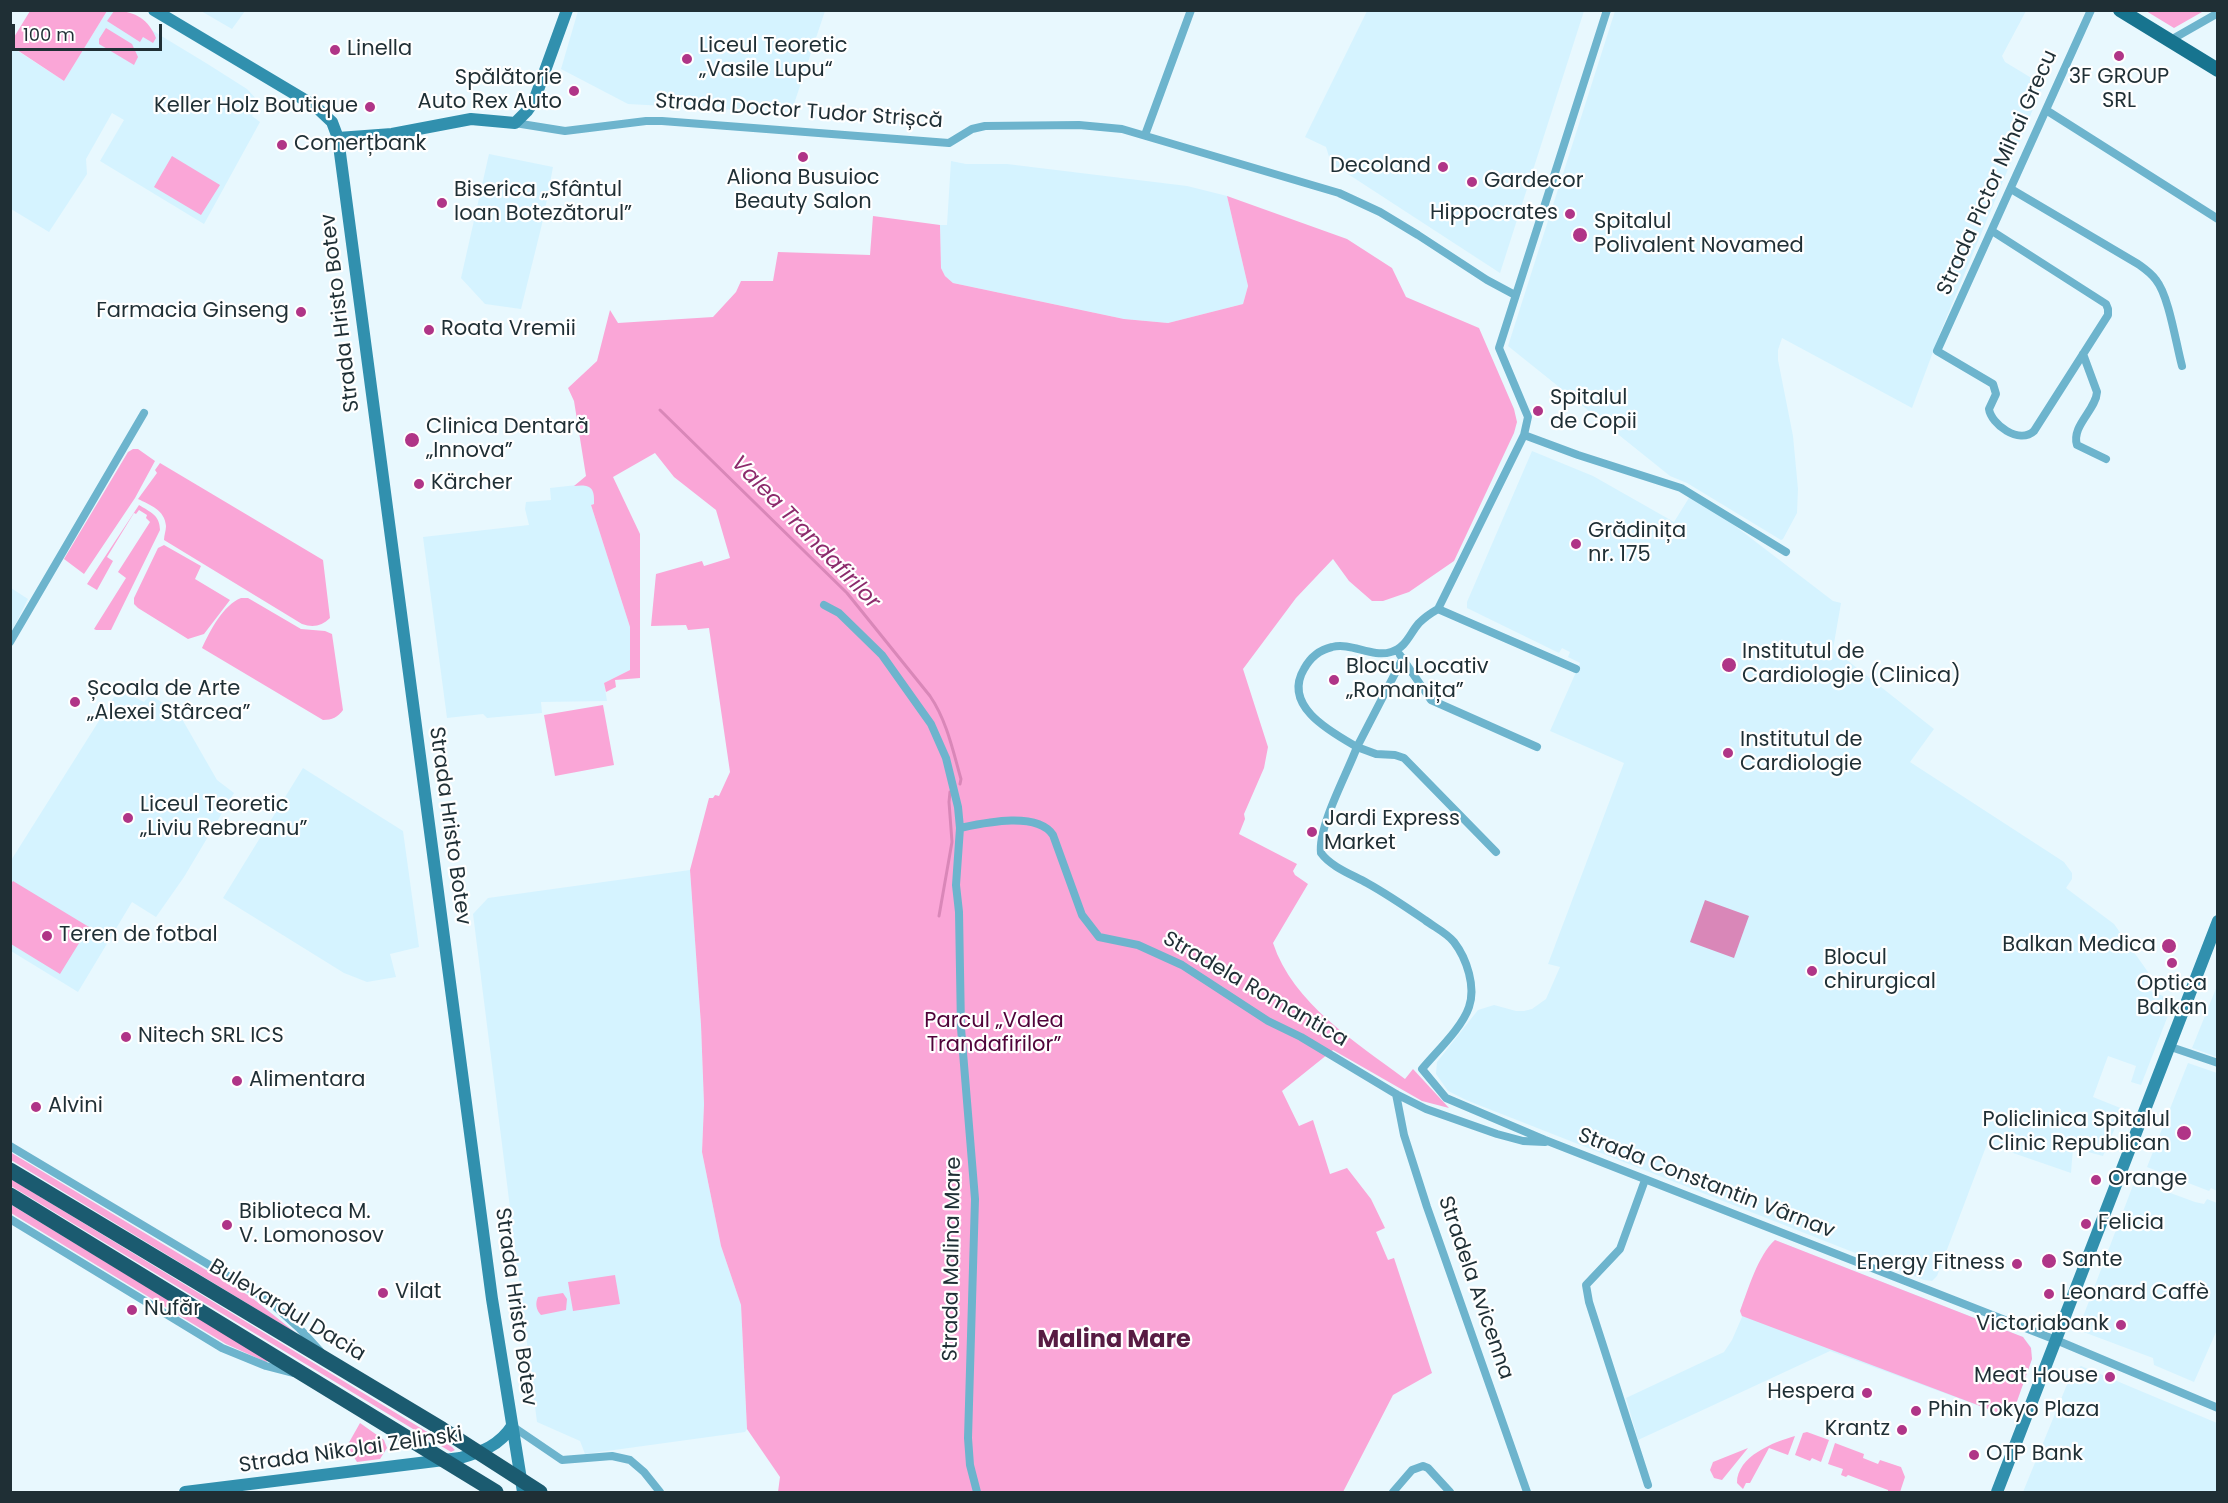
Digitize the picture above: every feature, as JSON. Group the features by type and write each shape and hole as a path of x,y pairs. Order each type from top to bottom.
{"highway":[{"name":"Bulevardul Dacia","path":"10,1170 480,1453 522,1486 540,1492"},
{"name":"Bulevardul Dacia","path":"10,1195 496,1492"}],"main road":[{"path":"154,10 315,106 332,122 338,138"},
{"path":"515,123 534,101 567,10"},
{"path":"2120,10 2217,70"},
{"name":"Strada Doctor Tudor Strișcă","path":"338,138 378,136 471,120 515,123"},
{"name":"Strada Hristo Botev","path":"338,138 492,1299 522,1486"},
{"path":"1997,1492 2217,921"},
{"name":"Strada Nikolai Zelinski","path":"185,1492 445,1461 480,1453 506,1436 512,1426"}],"street":[{"path":"1144,135 1191,10"},
{"path":"1496,852 1404,758 1376,754 1357,747 1318,720 1301,704 1298,683 1301,673 1315,655 1331,647 1345,646 1383,654 1396,650 1402,647 1419,624 1438,609 1524,435 1528,417 1498,348 1607,10"},
{"name":"Strada Pictor Mihai Grecu","path":"2083,354 2034,431 2030,435 2019,437 1990,417 1989,409 1996,394 1993,384 1937,351 2091,10"},
{"path":"2169,41 2217,13"},
{"path":"2046,110 2217,219"},
{"name":"Strada Doctor Tudor Strișcă","path":"515,123 565,131 662,121 949,143 972,129 986,126 1086,126 1122,129 1339,193 1380,212 1487,280 1515,295"},
{"path":"2011,189 2150,272 2157,280 2163,295 2182,366"},
{"path":"1992,231 2108,307 2108,315 2083,354 2097,392 2097,399 2077,431 2075,439 2077,445 2106,459"},
{"path":"10,642 144,413"},
{"path":"1524,435 1681,488 1786,552"},
{"name":"Strada Malina Mare","path":"824,605 839,613 882,655 931,724 946,758 955,790 960,828 956,885 959,912 961,1028 975,1199 968,1438 970,1465 977,1492"},
{"path":"1438,609 1576,669"},
{"path":"1396,650 1431,700 1537,747"},
{"path":"1357,747 1403,658"},
{"name":"Strada Constantin Vârnav","path":"1357,747 1329,815 1321,853 1329,861 1388,895 1431,924 1452,940 1459,949 1471,983 1472,996 1468,1010 1422,1069 1446,1098 1645,1180 2056,1340 2217,1408"},
{"name":"Stradela Romantica","path":"960,828 1000,822 1028,821 1044,826 1053,835 1082,915 1100,937 1138,945 1182,964 1268,1021 1301,1036 1396,1094 1426,1109 1497,1134 1523,1141 1552,1143"},
{"path":"2168,1046 2217,1063"},
{"name":"Stradela Avicenna","path":"1396,1094 1404,1135 1414,1166 1527,1492"},
{"path":"10,1146 268,1300 331,1362"},
{"path":"1645,1180 1620,1249 1586,1285 1589,1302 1648,1485"},
{"name":"Bulevardul Dacia","path":"10,1219 222,1348 266,1366 307,1377"},
{"path":"512,1426 562,1460 612,1456 630,1460 644,1472 660,1492"},
{"path":"1393,1492 1412,1470 1423,1466 1428,1468 1450,1492"}],"shaded area":[{"name":"Liceul Teoretic „Vasile Lupu“","path":"578,10 825,11 791,113 628,104 561,69"},
{"path":"107,11 120,11 247,89 260,103 252,116 260,122 204,224 100,161 124,120 112,113 86,159 87,174 49,232 11,209 10,46 64,81"},
{"path":"201,11 245,11 232,29"},
{"path":"1367,11 1584,11 1500,273 1331,163 1326,147 1305,137"},
{"path":"1615,11 2026,11 2002,56 2005,62 2043,85 1942,328 1912,408 1782,338 1778,360 1793,436 1798,489 1797,513 1781,540 1687,483 1670,476 1508,346"},
{"path":"489,154 553,167 543,220 521,309 485,304 461,278"},
{"path":"951,161 966,164 1007,164 1187,186 1227,196 1248,286 1243,304 1168,323 1124,319 953,283 945,276 941,268 940,225 947,225"},
{"path":"1532,451 1593,476 1674,522 1692,493 1833,601 1841,603 1833,649 1934,729 1910,762 2064,862 2072,873 2072,879 2066,888 2114,924 2148,972 2142,988 2174,1000 2141,1085 2131,1082 2136,1066 2108,1056 2093,1097 2123,1109 2103,1156 2073,1148 2071,1173 1987,1144 1937,1276 1932,1281 1924,1280 1466,1100 1448,1091 1436,1074 1437,1062 1478,1010 1494,1005 1524,1011 1532,1009 1546,999 1560,967 1548,964 1624,763 1550,731 1580,663 1568,657 1570,652 1562,648 1559,653 1467,608 1467,602"},
{"path":"586,484 595,494 594,504 591,505 630,627 630,670 604,683 607,701 541,702 542,713 487,718 483,714 447,718 423,537 529,525 525,509 526,502 551,500 550,488"},
{"path":"11,588 28,599 11,633"},
{"name":"Liceul Teoretic „Liviu Rebreanu”","path":"124,692 144,702 150,695 178,712 217,780 234,793 184,877 156,917 132,902 78,992 11,951 10,862 114,697"},
{"path":"303,768 403,831 419,947 390,954 396,977 367,982 344,973 223,898"},
{"path":"690,870 701,1025 704,1104 702,1152 721,1246 741,1305 747,1429 745,1432 585,1454 580,1441 537,1422 473,914 488,898"},
{"path":"1705,900 1749,916 1734,958 1690,942"},
{"path":"2217,986 2217,1057 2192,1048"},
{"path":"2188,1063 2217,1073 2217,1191 2211,1188 2209,1191 2147,1167"},
{"path":"2135,1180 2195,1202 2204,1204 2207,1199 2217,1203 2217,1330 2194,1382 2154,1365 2153,1358 2078,1330"},
{"path":"1775,1240 2023,1337 2031,1347 2032,1359 2016,1404 2009,1402 2004,1415 1830,1351 1638,1440 1626,1398 1724,1352 1742,1317 1740,1311 1754,1275 1769,1246"},
{"path":"2081,1366 2217,1423 2217,1492 2023,1492 2068,1382 2064,1376"}],"green space":[{"path":"2199,10 2202,12 2174,28 2146,11"},
{"path":"30,11 107,11 64,81 11,46 11,42"},
{"path":"114,11 128,12 145,21 156,38 153,43 143,37 140,42 107,21"},
{"path":"106,28 132,44 138,57 134,65 99,44 99,39"},
{"path":"172,156 220,185 201,215 154,187"},
{"name":"Parcul „Valea Trandafirilor”","path":"1227,196 1347,239 1392,268 1406,297 1479,328 1514,409 1517,422 1514,433 1454,561 1409,592 1383,601 1372,601 1349,581 1333,559 1296,598 1243,669 1268,747 1264,768 1244,814 1245,819 1239,834 1297,864 1293,871 1295,875 1308,884 1273,943 1282,965 1295,985 1328,1020 1405,1079 1413,1069 1449,1108 1422,1101 1333,1050 1282,1091 1299,1126 1313,1120 1330,1174 1347,1168 1371,1199 1385,1228 1376,1232 1388,1260 1394,1258 1432,1373 1393,1395 1343,1492 778,1492 780,1477 747,1429 741,1305 721,1246 702,1152 704,1104 701,1025 690,870 709,798 719,796 730,772 709,628 688,630 686,625 651,626 656,574 702,561 704,566 730,558 716,510 674,477 655,453 613,477 640,534 640,678 615,680 616,687 606,692 604,683 630,670 630,627 591,505 594,504 594,494 588,486 574,486 586,476 574,401 568,388 597,361 610,310 618,323 713,317 736,292 741,281 773,281 778,252 870,255 873,216 940,225 941,268 945,276 953,283 1124,319 1168,323 1243,304 1248,286"},
{"path":"138,449 155,461 135,498 84,574 64,559 128,452"},
{"path":"160,463 323,560 330,618 317,626 302,624 164,540 166,526 163,516 156,509 138,499 157,473 155,470"},
{"path":"139,505 156,517 160,530 111,630 96,630 94,629 126,578 118,572 150,522 146,518 147,515 139,510 136,514 134,513 107,557 113,561 97,590 87,584"},
{"path":"164,545 201,566 195,579 230,600 204,634 188,639 134,604 134,598 158,548"},
{"path":"248,598 301,629 325,631 332,634 343,710 339,715 323,720 202,648 223,612 234,601"},
{"path":"603,705 614,765 555,776 544,715"},
{"name":"Teren de fotbal","path":"13,881 89,927 60,974 11,944 10,885"},
{"path":"10,1152 251,1297 296,1333 11,1160"},
{"path":"11,1179 455,1450 451,1452 11,1186"},
{"path":"10,1204 268,1361 226,1344 11,1213"},
{"path":"1775,1240 2023,1337 2031,1348 2032,1359 2016,1404 2009,1402 2004,1415 1742,1316 1740,1311 1754,1273 1763,1254"},
{"path":"615,1275 620,1304 573,1311 568,1282"},
{"path":"563,1293 567,1299 566,1310 541,1315 536,1306 538,1297"},
{"path":"360,1423 384,1440 387,1448 380,1459 357,1462 347,1446"},
{"path":"1807,1432 1829,1440 1821,1462 1812,1458 1810,1461 1795,1455 1803,1433"},
{"path":"1795,1436 1788,1455 1769,1448 1750,1483 1746,1483 1743,1489 1737,1483 1743,1465 1750,1458 1767,1446"},
{"path":"1835,1443 1864,1454 1863,1458 1878,1464 1880,1460 1901,1467 1905,1477 1900,1492 1888,1492 1888,1490 1848,1475 1846,1477 1841,1475 1843,1469 1828,1464"},
{"path":"1748,1448 1722,1480 1714,1478 1710,1470 1713,1462"}],"waterway":[{"name":"Valea Trandafirilor","path":"660,410 847,593 930,696 949,736 961,779 960,784"},
{"name":"Valea Trandafirilor","path":"939,916 952,842 950,792"}],"place":[{"name":"Linella","path":"335,50"},
{"name":"3F GROUP SRL","path":"2119,56"},
{"name":"Liceul Teoretic „Vasile Lupu“","path":"687,59"},
{"name":"Spălătorie Auto Rex Auto","path":"574,91"},
{"name":"Keller Holz Boutique","path":"370,107"},
{"name":"Comerțbank","path":"282,145"},
{"name":"Aliona Busuioc Beauty Salon","path":"803,157"},
{"name":"Decoland","path":"1443,167"},
{"name":"Gardecor","path":"1472,182"},
{"name":"Biserica „Sfântul Ioan Botezătorul”","path":"442,203"},
{"name":"Hippocrates","path":"1570,214"},
{"name":"Spitalul Polivalent Novamed","path":"1580,235"},
{"name":"Farmacia Ginseng","path":"301,312"},
{"name":"Roata Vremii","path":"429,330"},
{"name":"Spitalul de Copii","path":"1538,411"},
{"name":"Clinica Dentară „Innova”","path":"412,440"},
{"name":"Kärcher","path":"419,484"},
{"name":"Grădinița nr. 175","path":"1576,544"},
{"name":"Institutul de Cardiologie (Clinica)","path":"1729,665"},
{"name":"Blocul Locativ „Romanița”","path":"1334,680"},
{"name":"Școala de Arte „Alexei Stârcea”","path":"75,702"},
{"name":"Institutul de Cardiologie","path":"1728,753"},
{"name":"Liceul Teoretic „Liviu Rebreanu”","path":"128,818"},
{"name":"Jardi Express Market","path":"1312,832"},
{"name":"Teren de fotbal","path":"47,936"},
{"name":"Balkan Medica","path":"2169,946"},
{"name":"Optica Balkan","path":"2172,963"},
{"name":"Blocul chirurgical","path":"1812,971"},
{"name":"Nitech SRL ICS","path":"126,1037"},
{"name":"Alimentara","path":"237,1081"},
{"name":"Alvini","path":"36,1107"},
{"name":"Policlinica Spitalul Clinic Republican","path":"2184,1133"},
{"name":"Orange","path":"2096,1180"},
{"name":"Felicia","path":"2086,1224"},
{"name":"Biblioteca M. V. Lomonosov","path":"227,1225"},
{"name":"Sante","path":"2049,1261"},
{"name":"Energy Fitness","path":"2017,1264"},
{"name":"Vilat","path":"383,1293"},
{"name":"Leonard Caffè","path":"2049,1294"},
{"name":"Nufăr","path":"132,1310"},
{"name":"Victoriabank","path":"2121,1325"},
{"name":"Meat House","path":"2110,1377"},
{"name":"Hespera","path":"1867,1393"},
{"name":"Phin Tokyo Plaza","path":"1916,1411"},
{"name":"Krantz","path":"1902,1430"},
{"name":"OTP Bank","path":"1974,1455"}],"district":[{"name":"Malina Mare","path":"1114,1341"}]}
